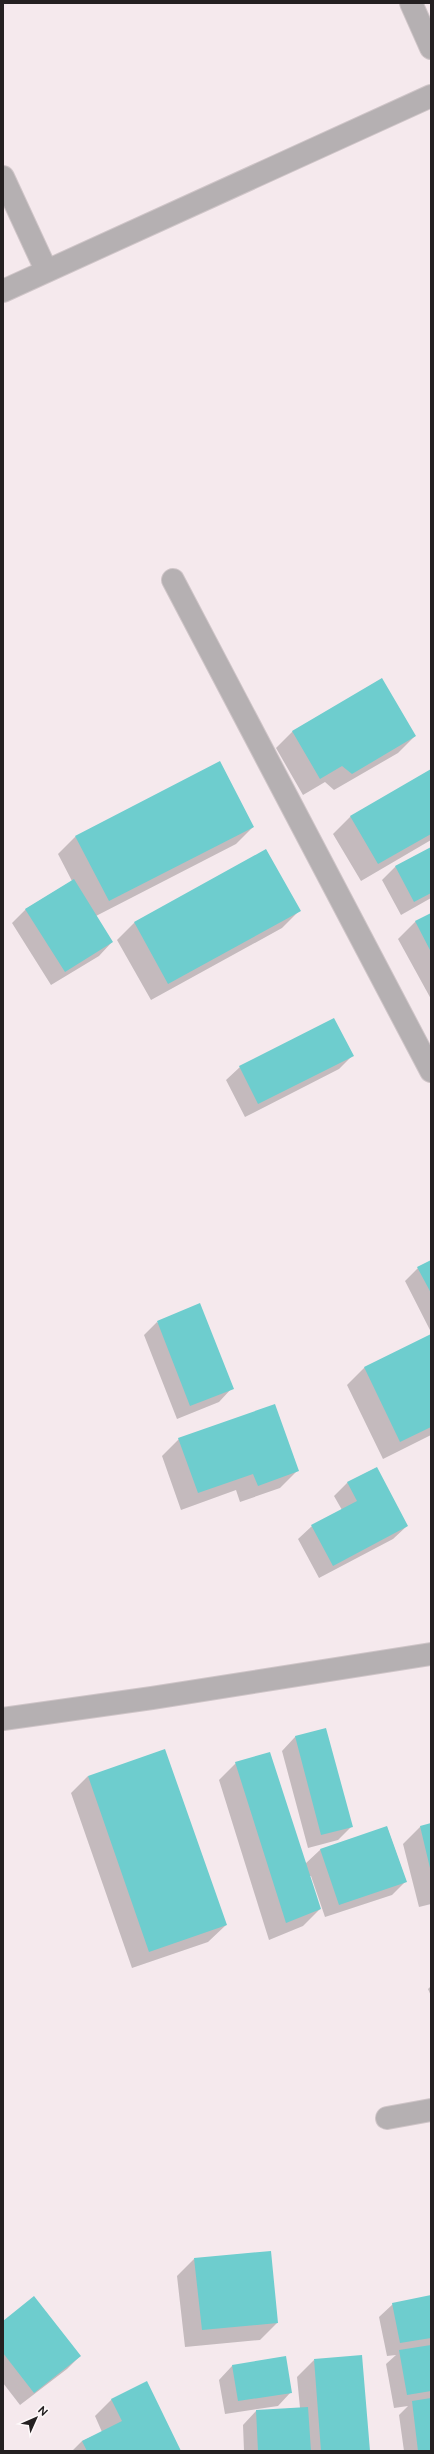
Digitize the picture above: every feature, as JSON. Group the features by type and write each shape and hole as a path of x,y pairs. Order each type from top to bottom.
{"street":[{"path":"411,3 431,48"},
{"path":"3,292 46,270 431,96"},
{"path":"3,177 46,270"},
{"path":"173,580 431,1071"},
{"path":"3,1719 251,1683 431,1654"},
{"path":"387,2118 431,2110"}],"building":[{"path":"382,678 416,736 352,774 342,766 320,779 292,731"},
{"path":"220,761 254,827 109,901 75,836"},
{"path":"431,769 431,834 378,864 350,816"},
{"path":"431,847 431,893 414,902 395,866"},
{"path":"266,849 301,911 168,984 134,922"},
{"path":"74,879 113,942 65,972 25,909"},
{"path":"431,913 431,952 415,921"},
{"path":"334,1018 354,1056 258,1104 239,1066"},
{"path":"431,1260 431,1293 417,1267"},
{"path":"200,1303 234,1389 190,1406 157,1321"},
{"path":"431,1334 431,1427 400,1442 364,1367"},
{"path":"275,1404 299,1471 258,1486 253,1474 198,1493 178,1438"},
{"path":"377,1467 408,1526 333,1566 311,1525 357,1501 347,1482"},
{"path":"326,1728 353,1827 321,1835 295,1736"},
{"path":"165,1749 227,1925 149,1952 88,1776"},
{"path":"270,1752 321,1909 286,1923 235,1762"},
{"path":"431,1823 431,1868 430,1868 420,1826"},
{"path":"387,1826 407,1882 339,1905 320,1849"},
{"path":"271,2251 278,2323 202,2330 194,2258"},
{"path":"431,2295 431,2338 400,2343 392,2303"},
{"path":"34,2296 81,2356 34,2393 3,2353 3,2321"},
{"path":"431,2345 431,2391 407,2395 399,2350"},
{"path":"362,2355 370,2451 321,2451 314,2359"},
{"path":"286,2356 292,2393 238,2401 232,2365"},
{"path":"147,2381 181,2451 87,2451 82,2441 122,2421 111,2399"},
{"path":"431,2398 431,2451 418,2451 412,2401"},
{"path":"308,2407 311,2451 258,2451 256,2410"}]}
